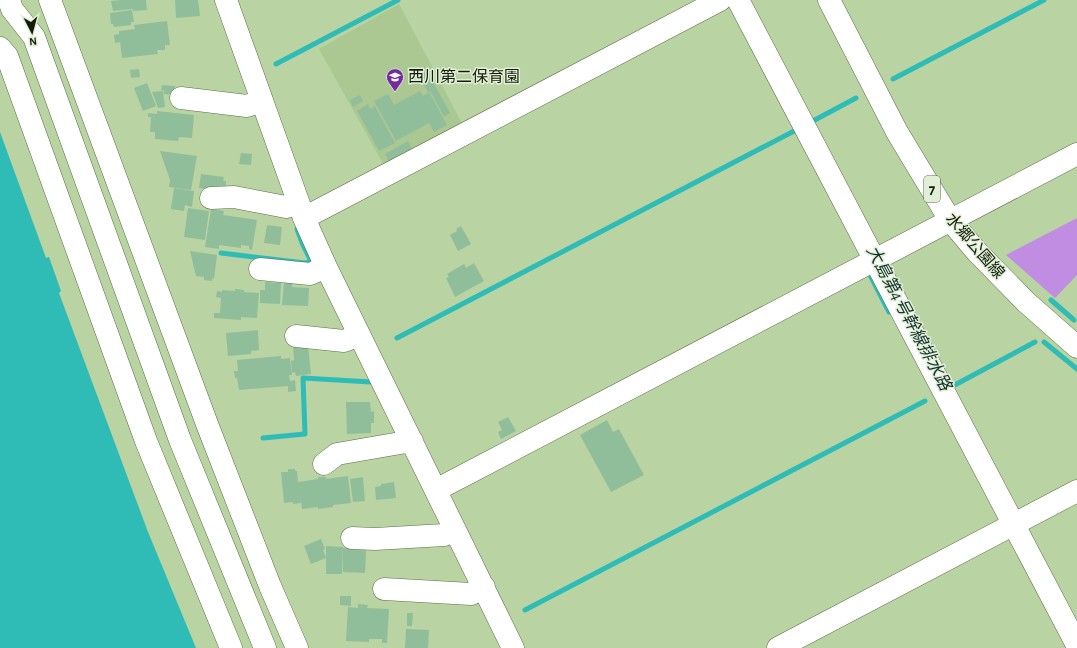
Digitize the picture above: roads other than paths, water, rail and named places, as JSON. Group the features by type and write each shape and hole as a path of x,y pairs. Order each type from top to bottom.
{"street":[{"path":"9,0 12,9 34,37 180,440 265,648"},
{"path":"36,0 38,4 53,9 210,432 270,586 297,648"},
{"path":"226,0 301,211 326,267 513,648"},
{"path":"211,198 234,197 301,211 720,0"},
{"path":"738,0 867,264 1008,527 1077,645"},
{"name":"水郷公園線","path":"829,0 897,132 950,220 977,252 1026,302 1077,347"},
{"path":"0,48 7,56 146,441 231,648"},
{"path":"182,98 247,106 262,100"},
{"path":"436,490 1077,154"},
{"path":"260,269 310,274 326,267"},
{"path":"296,336 344,341 359,335"},
{"path":"324,464 337,454 412,441"},
{"path":"778,648 1077,491"},
{"path":"352,538 375,539 444,535 456,530"},
{"path":"384,589 471,594 484,587"}],"water":[{"path":"0,132 46,258 49,257 61,291 59,293 148,532 196,648 0,648"}],"waterway":[{"path":"276,64 398,0"},
{"path":"893,79 1044,0"},
{"path":"811,122 856,98"},
{"path":"397,338 796,130"},
{"path":"297,229 312,263"},
{"path":"221,253 305,263 311,261"},
{"name":"大島第4号幹線排水路","path":"867,269 889,312"},
{"path":"1051,300 1074,320"},
{"path":"951,387 1035,342"},
{"path":"1044,342 1077,369"},
{"path":"263,438 305,434 303,378 371,382"},
{"path":"525,610 925,401"}],"place":[{"name":"西川第二保育園","path":"395,92"}]}
